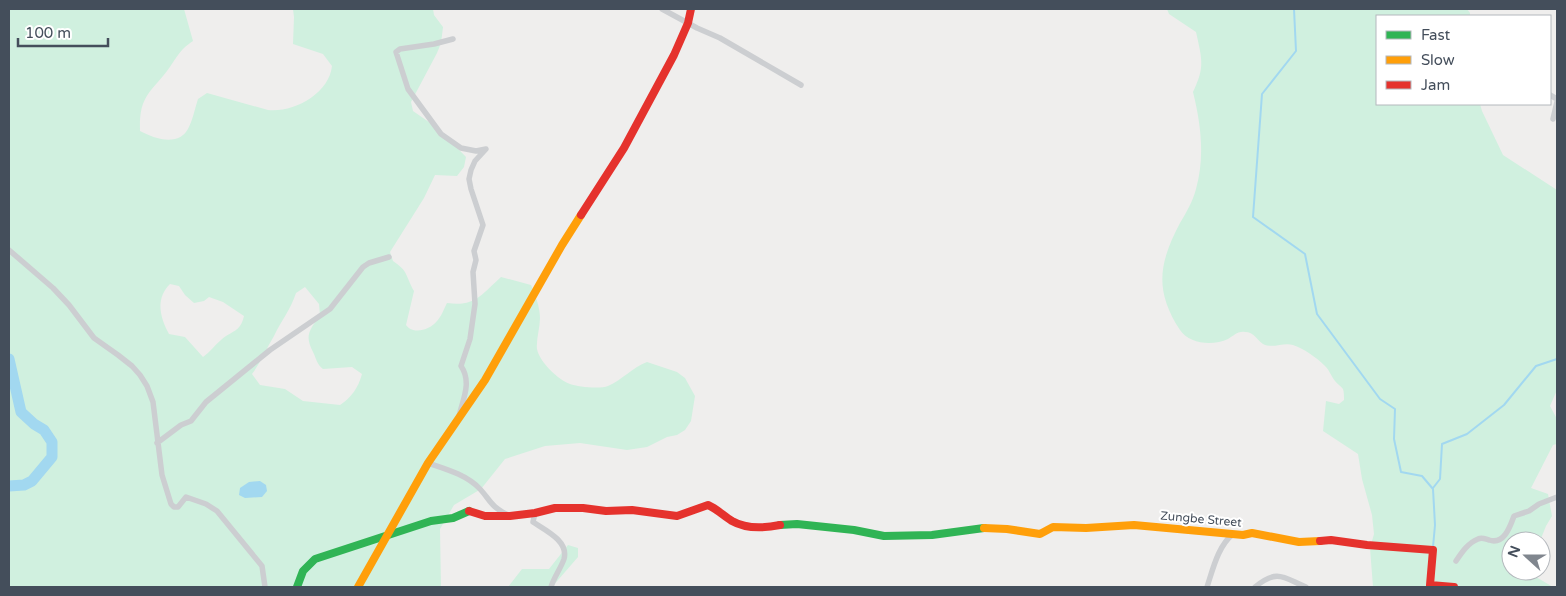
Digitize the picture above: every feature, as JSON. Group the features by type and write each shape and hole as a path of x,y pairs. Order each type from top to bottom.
{"street":[{"path":"662,9 720,38 801,85"},
{"path":"358,587 428,463 485,380 562,245 624,148 666,66 674,55 688,23 691,9"},
{"path":"453,39 400,49 396,52 396,56 403,70 408,89 441,134 461,148 476,151 486,149 475,161 469,180 483,225 474,251 476,260 473,272 475,304 470,338 461,366 466,374 467,383 458,421"},
{"path":"1553,119 1557,102"},
{"path":"9,250 53,288 69,305 94,338 132,366 140,375 147,386 153,402 162,475 171,504 174,507 178,507 186,497 189,497 217,511 262,566 265,587"},
{"path":"157,444 181,425 191,421 206,402 270,350 330,309 363,267 369,263 389,257"},
{"path":"428,463 451,470 470,481 481,489 486,498 498,510 510,516"},
{"path":"1456,561 1464,549 1477,539 1500,540 1505,536 1514,516 1557,497"},
{"name":"Zungbe Street","path":"299,578 306,566 315,559 431,521 453,518 468,511 485,516 510,516 534,514 555,508 566,508 606,511 632,510 677,516 708,505 732,521 744,526 770,527 797,524 854,530 884,536 932,535 978,528 1008,529 1040,534 1053,527 1086,528 1134,525 1243,535 1252,533 1299,542 1331,540 1433,550 1430,585 1454,587"},
{"path":"534,514 533,522 554,536 564,548 565,557 550,587"},
{"path":"1207,587 1219,553 1228,538 1234,533"},
{"path":"1255,587 1272,576 1286,577 1306,587"},
{"path":"293,587 299,578"},
{"path":"297,587 299,578"}],"green space":[{"path":"9,9 184,9 193,41 181,51 150,91 143,103 140,120 140,131 157,138 170,140 176,139 186,132 192,120 198,99 207,93 268,110 278,110 298,105 317,93 329,76 332,66 323,54 293,44 293,9 433,9 434,15 443,27 441,43 411,102 413,111 439,129 466,157 464,167 457,176 435,175 424,198 390,252 393,261 404,271 414,291 406,325 417,331 430,327 441,315 447,303 457,304 471,301 483,294 501,277 531,285 540,314 537,341 538,354 555,374 570,384 583,387 604,387 647,362 677,372 685,378 695,396 691,421 685,430 647,447 627,450 580,443 545,446 505,459 481,489 454,505 440,529 441,587 9,587","holes":["170,284 179,286 194,303 204,301 209,297 223,302 244,316 240,326 203,357 185,337 169,334 166,328 160,308 162,296","305,287 319,304 320,315 309,333 310,346 318,363 323,369 352,367 362,374 354,392 340,405 303,401 285,389 260,385 252,374 289,310 296,293"]},
{"path":"1167,9 1467,9 1470,13 1470,15 1376,15 1376,105 1480,105 1503,155 1557,190 1557,390 1550,406 1557,419 1557,444 1553,445 1531,488 1548,494 1552,516 1544,531 1501,531 1501,581 1543,581 1553,587 1373,587 1370,548 1374,534 1372,515 1362,479 1358,454 1323,431 1326,401 1339,404 1344,400 1343,389 1321,362 1293,345 1274,346 1263,344 1248,332 1238,333 1228,339 1209,343 1195,341 1184,335 1180,330 1166,302 1162,276 1167,251 1193,198 1199,177 1201,140 1193,92 1201,69 1201,63 1196,32 1169,14"},
{"path":"568,545 578,548 578,557 552,587 508,587 522,569 549,569"}],"water":[{"path":"260,481 266,485 267,491 262,497 245,498 239,495 240,488 249,482"}],"waterway":[{"path":"1294,9 1296,51 1262,94 1253,217 1305,254 1317,314 1380,399 1395,409 1394,439 1401,472 1422,476 1433,489 1435,525 1433,547"},
{"path":"9,359 21,412 44,430 52,442 52,457 32,481 24,485 9,486"},
{"path":"1433,488 1440,479 1442,444 1467,434 1504,405 1536,366 1557,359"}],"traffic: fast":[{"path":"297,587 303,571 315,559 431,521 453,518 469,511"},
{"path":"780,525 797,524 854,530 884,536 932,535 984,528"}],"traffic: slow":[{"path":"358,587 428,463 485,380 581,215"},
{"path":"984,528 1040,534 1053,527 1086,528 1134,525 1243,535 1252,533 1299,542 1320,541"}],"traffic: jam":[{"path":"581,215 624,148 674,55 688,23 691,9"},
{"path":"469,511 485,516 510,516 555,508 583,508 606,511 632,510 677,516 708,505 737,524 749,527 780,525"},
{"path":"1320,541 1331,540 1433,550 1430,585 1454,587"}]}
